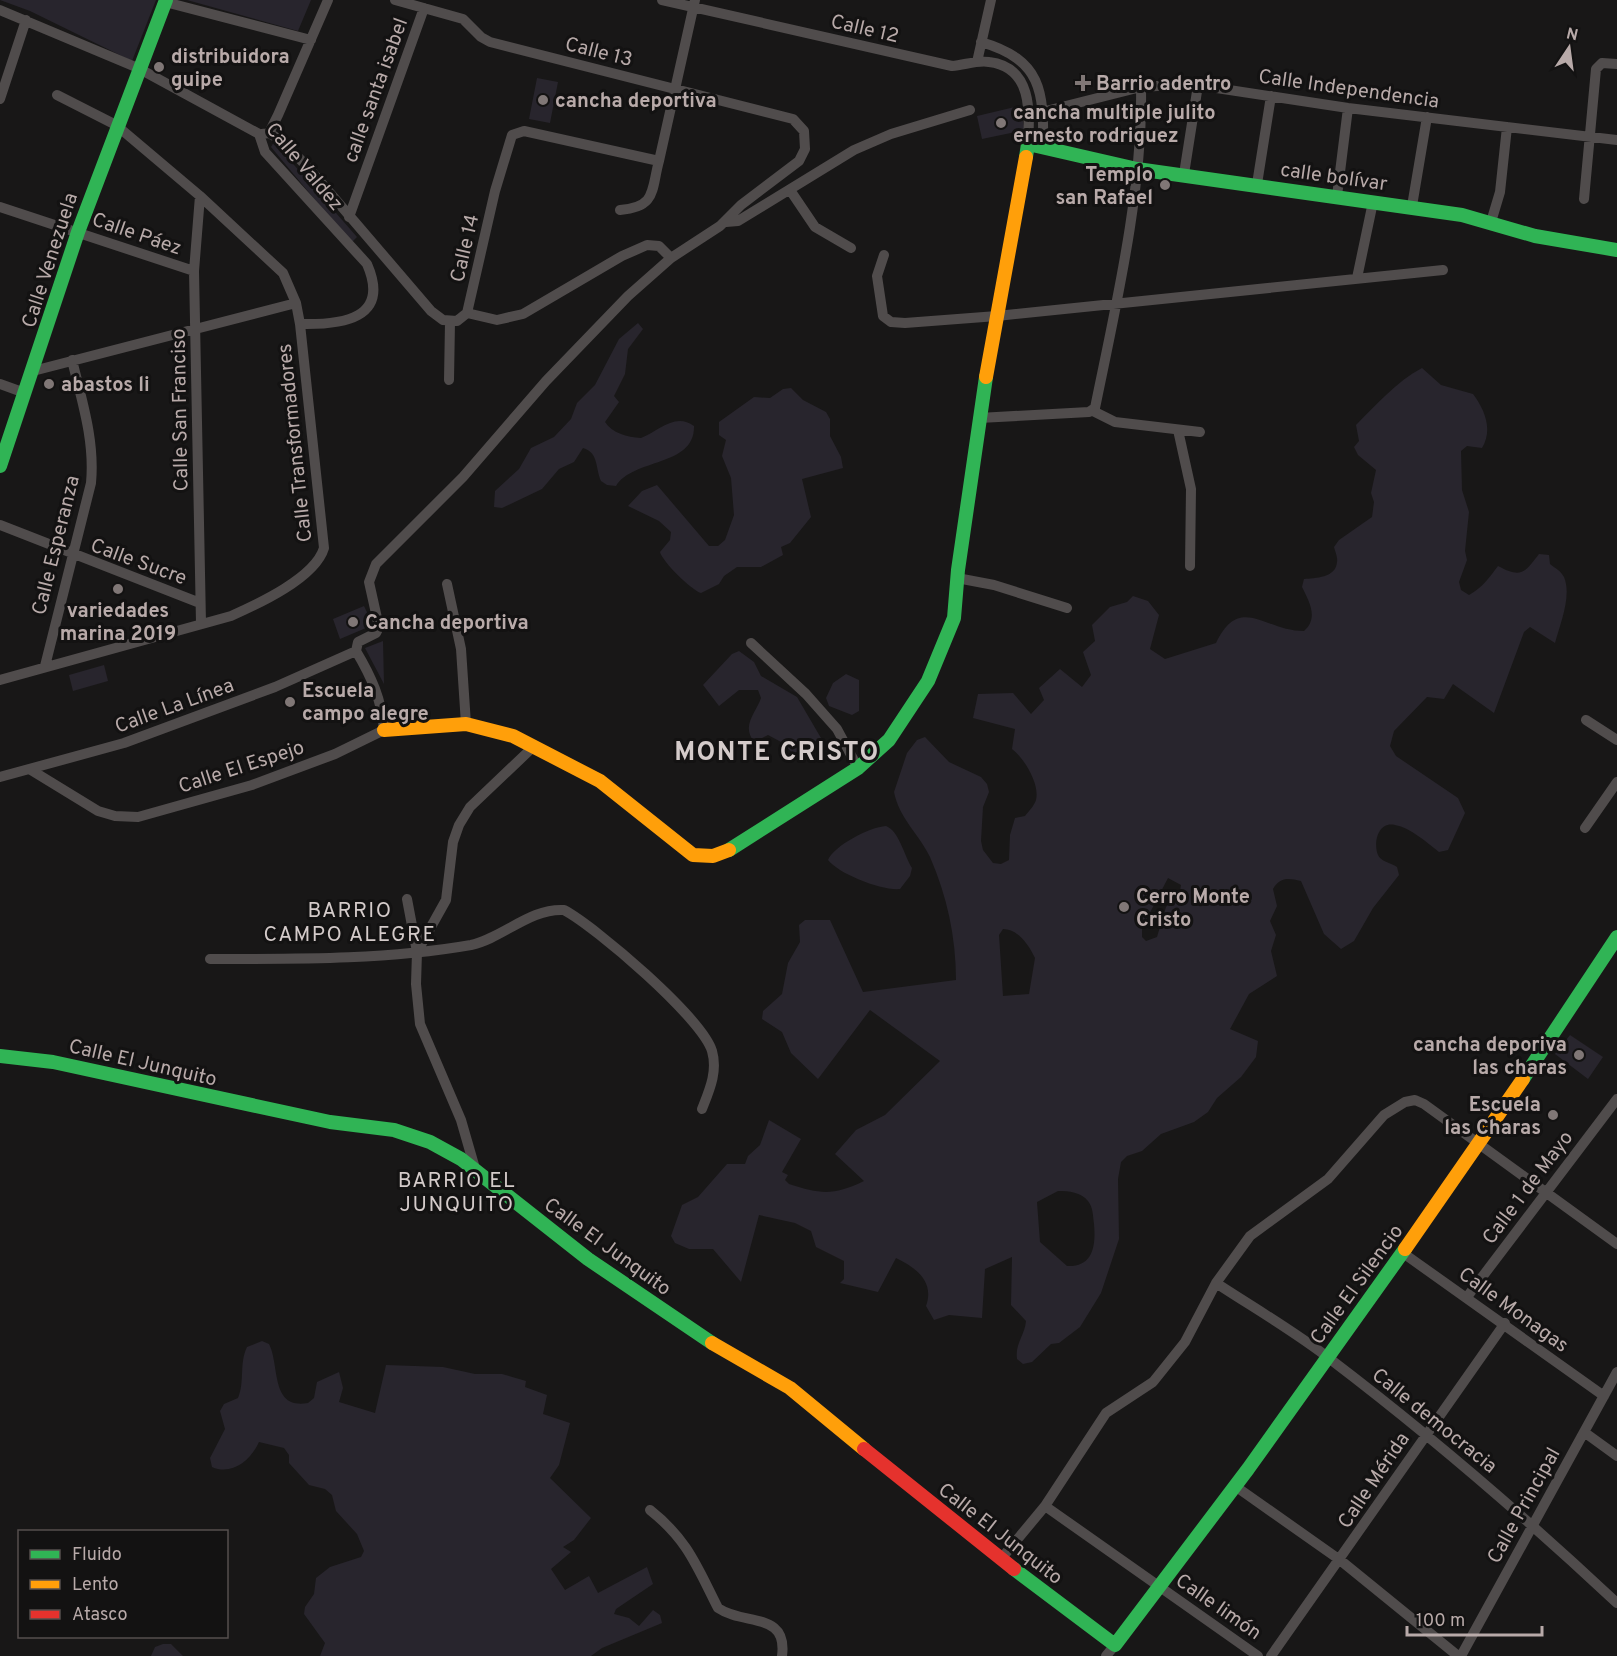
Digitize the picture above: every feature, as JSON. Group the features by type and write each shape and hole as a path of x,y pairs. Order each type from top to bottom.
{"street":[{"path":"328,0 311,40 264,134 284,142 431,311 450,322 449,380"},
{"name":"Calle 13","path":"395,0 463,19 481,37 490,42 793,119 800,124 805,141 803,156 741,205 726,222"},
{"name":"Calle 12","path":"662,0 694,3 952,66 991,62 1010,69 1017,75 1027,94 1030,115"},
{"path":"977,62 991,0"},
{"path":"165,1 311,40"},
{"name":"Calle Venezuela","path":"0,466 78,231 116,125 165,1"},
{"path":"620,210 640,207 647,202 653,190 694,3"},
{"name":"calle santa isabel","path":"349,217 424,8"},
{"name":"Calle Valdez","path":"0,10 138,69 264,134 265,152 367,264 373,278 374,295 369,307 356,317 338,323 300,324"},
{"path":"0,99 26,20"},
{"path":"981,42 998,47 1023,62 1039,88 1044,113 1043,148"},
{"path":"1584,199 1596,69 1602,63 1617,64"},
{"path":"1184,174 1198,85"},
{"name":"Calle Independencia","path":"1030,115 1141,87 1198,85 1348,108 1617,140"},
{"path":"1093,411 1116,303 1142,139 1141,87"},
{"name":"Calle Transformadores","path":"0,680 231,616 258,604 321,561 324,548 300,324 296,303 283,273 200,196 116,125 57,96"},
{"path":"1257,184 1271,96"},
{"path":"1337,196 1348,108"},
{"path":"467,313 497,320 523,314 622,256 647,245 659,246 671,258 726,222 735,222 790,190 815,172 873,141 970,110"},
{"path":"356,651 374,683 381,704 384,730 466,724 489,728 513,736 532,748 600,781 693,855 705,858 717,857 733,848 858,768 889,740 928,681 954,618 957,578 979,418 1028,144 1030,115"},
{"path":"1412,207 1426,117"},
{"path":"1491,222 1500,192 1507,127"},
{"name":"Calle 14","path":"450,322 463,318 467,313 500,172 512,135 524,131 659,161"},
{"name":"calle bolívar","path":"1028,144 1137,169 1412,207 1491,222 1535,236 1617,250"},
{"path":"790,190 815,227 850,248"},
{"name":"Calle San Franciso","path":"200,196 194,271 201,623"},
{"path":"1357,278 1373,202"},
{"name":"Calle Páez","path":"0,207 194,271"},
{"path":"884,255 878,266 878,284 886,320 905,323 997,316 1443,270"},
{"name":"Calle La Línea","path":"0,777 124,743 275,687 356,651 358,642 376,633 379,627 369,582 376,564 463,477 584,339 671,258"},
{"path":"33,371 296,303"},
{"name":"Calle Esperanza","path":"45,666 71,555 91,483 93,459 72,360"},
{"path":"0,384 25,393"},
{"path":"979,418 1093,411 1111,421 1200,432"},
{"path":"1178,430 1191,489 1190,566"},
{"name":"Calle Sucre","path":"0,525 71,555 200,603"},
{"path":"957,578 994,585 1067,608"},
{"path":"447,584 461,649 466,724"},
{"path":"751,643 806,694 837,729 858,768"},
{"path":"1586,720 1617,740"},
{"name":"Calle El Espejo","path":"31,770 98,810 116,816 138,817 252,785 334,754 384,730"},
{"path":"417,952 446,900 453,842 459,825 470,807 532,748"},
{"path":"1585,828 1617,782"},
{"path":"407,899 417,952 416,984 420,1024 461,1120 476,1172"},
{"path":"210,959 321,959 417,952 480,942 551,910 569,912 651,978 696,1026 712,1051 714,1077 702,1109"},
{"name":"Calle El Silencio","path":"1111,1651 1235,1486 1403,1252 1480,1143 1617,937"},
{"name":"Calle El Junquito","path":"0,1056 53,1062 267,1110 394,1130 430,1142 476,1172 598,1266 707,1340 790,1388 1111,1651"},
{"name":"Calle 1 de Mayo","path":"1467,1297 1617,1099"},
{"path":"1001,1559 1045,1506 1106,1413 1153,1382 1185,1342 1216,1283 1250,1236 1328,1179 1384,1115 1405,1102 1415,1100 1480,1143 1617,1244"},
{"name":"Calle Monagas","path":"1403,1252 1604,1396"},
{"name":"Calle democracia","path":"1216,1283 1328,1357 1426,1435 1533,1524 1617,1603"},
{"name":"Calle Mérida","path":"1270,1656 1340,1560 1505,1323"},
{"name":"Calle Principal","path":"1459,1656 1617,1372"},
{"path":"1584,1432 1617,1456"},
{"path":"1235,1486 1340,1560 1459,1656"},
{"name":"Calle limón","path":"1045,1506 1258,1656"},
{"path":"651,1510 672,1527 684,1543 718,1608 727,1614 770,1625 779,1631 783,1638 782,1656"}],"shaded area":[{"path":"0,0 156,0 132,61 30,11"},
{"path":"187,0 311,0 298,31"},
{"name":"cancha deportiva","path":"537,78 558,82 550,123 529,119"},
{"name":"cancha multiple julito ernesto rodriguez","path":"1019,106 1025,130 982,139 977,116"},
{"path":"274,142 357,237 351,243 271,147"},
{"path":"638,323 643,329 628,349 625,374 614,396 619,402 605,422 620,434 641,438 667,424 687,422 694,426 692,439 685,449 624,477 616,486 607,485 601,481 592,453 583,448 574,462 559,469 542,489 502,508 494,507 495,491 519,469 531,448 554,437 571,419 577,403 595,385 619,339"},
{"path":"1422,368 1441,385 1473,394 1486,420 1487,434 1482,448 1467,446 1461,451 1462,490 1469,512 1465,551 1467,560 1459,582 1461,590 1469,595 1474,592 1498,566 1518,573 1526,569 1539,554 1549,555 1550,564 1564,577 1567,593 1555,643 1530,627 1524,632 1494,713 1453,684 1444,699 1427,697 1394,731 1390,746 1396,756 1458,798 1465,813 1448,850 1439,852 1407,829 1395,825 1384,826 1378,834 1376,845 1378,855 1397,867 1399,875 1373,908 1354,941 1341,949 1324,934 1301,881 1285,879 1278,882 1273,889 1277,906 1270,921 1276,935 1271,951 1277,976 1249,994 1230,1029 1258,1041 1256,1057 1241,1077 1217,1098 1208,1112 1194,1122 1161,1134 1142,1151 1127,1156 1121,1162 1118,1179 1119,1239 1101,1293 1080,1327 1059,1343 1051,1344 1032,1362 1023,1364 1017,1359 1017,1348 1026,1321 1011,1305 1012,1257 985,1269 982,1318 949,1315 934,1320 926,1306 928,1289 925,1282 922,1276 910,1266 896,1258 878,1292 840,1283 844,1279 844,1261 816,1247 811,1231 795,1223 759,1215 741,1282 713,1249 689,1249 675,1243 671,1236 682,1205 698,1197 727,1164 745,1164 748,1156 760,1145 769,1120 801,1139 782,1172 788,1175 785,1180 789,1184 826,1192 844,1189 864,1181 835,1154 856,1130 885,1115 940,1061 870,1010 818,1079 791,1053 782,1032 762,1019 763,1011 782,994 788,963 800,942 799,925 805,920 830,920 863,992 956,980 952,932 941,887 930,857 900,810 894,792 907,753 917,740 925,737 949,762 981,777 987,784 989,792 983,807 981,841 983,850 993,863 1001,864 1009,860 1010,835 1015,818 1025,816 1033,806 1037,794 1036,787 1026,765 1012,749 1015,729 973,718 978,694 1013,693 1031,714 1044,700 1039,688 1060,669 1082,687 1091,675 1083,652 1095,641 1092,625 1110,607 1127,602 1133,596 1148,601 1159,615 1150,649 1165,659 1216,643 1225,628 1234,620 1244,617 1304,631 1309,626 1312,615 1310,604 1302,587 1304,579 1324,576 1333,571 1337,560 1334,547 1339,540 1372,517 1374,502 1371,493 1376,470 1358,455 1354,447 1359,441 1356,425 1387,394","holes":["1168,878 1181,885 1180,891 1166,907 1157,937 1146,941 1142,937 1142,928","1003,929 1013,932 1026,943 1033,953 1035,958 1029,994 1003,996 999,935","1058,1191 1078,1194 1088,1201 1092,1212 1094,1240 1091,1254 1087,1259 1082,1263 1067,1266 1040,1242 1037,1202"]},
{"path":"791,388 803,400 826,412 830,419 830,436 841,457 843,468 802,479 811,517 790,543 781,547 783,555 761,567 737,567 724,576 719,584 701,593 696,591 671,568 660,552 670,540 671,532 659,521 628,506 642,491 657,485 709,546 718,546 725,540 734,515 731,478 722,456 726,440 719,435 719,422 754,397 770,398 783,389"},
{"name":"Cancha deportiva","path":"364,606 373,625 340,639 333,619"},
{"path":"383,641 384,684 365,648"},
{"path":"739,651 754,662 761,676 797,697 821,738 793,754 783,743 768,735 754,742 750,736 749,725 761,698 758,690 739,690 719,706 703,685 732,654"},
{"path":"104,665 108,681 73,691 69,675"},
{"path":"846,674 859,680 859,711 852,715 829,706 826,698 833,683"},
{"path":"886,826 898,838 912,868 910,876 900,889 883,887 861,880 841,871 828,860 837,849 853,838"},
{"name":"cancha deporiva las charas","path":"1570,1035 1603,1057 1588,1079 1555,1054"},
{"path":"262,1341 269,1344 282,1393 287,1400 296,1403 308,1403 314,1398 317,1382 339,1372 343,1388 339,1402 375,1413 386,1365 443,1367 475,1374 502,1374 526,1381 525,1387 547,1395 543,1414 570,1423 559,1465 550,1478 591,1518 574,1540 563,1547 571,1552 551,1569 565,1590 589,1576 598,1593 647,1567 653,1584 616,1609 614,1614 629,1618 639,1626 653,1610 660,1615 662,1623 602,1648 591,1656 320,1656 325,1643 304,1614 305,1607 314,1594 316,1578 330,1567 361,1557 364,1551 357,1534 336,1511 332,1495 325,1489 309,1485 289,1463 289,1455 284,1448 259,1442 246,1460 234,1468 227,1469 212,1467 210,1458 225,1429 220,1411 224,1404 238,1398 240,1392 243,1359 247,1347"},
{"path":"171,1644 183,1656 151,1656 155,1647"}],"traffic: fast":[{"path":"0,466 78,232 166,0"},
{"path":"1026,157 1028,144 1137,169 1462,215 1535,236 1617,250"},
{"path":"729,850 858,768 889,740 928,681 954,618 958,570 986,377"},
{"path":"1523,1079 1617,937"},
{"path":"0,1056 53,1062 330,1122 394,1130 430,1142 461,1159 588,1259 712,1343"},
{"path":"1014,1569 1115,1645 1248,1469 1405,1249"}],"traffic: slow":[{"path":"986,377 1026,157"},
{"path":"384,730 466,724 513,736 600,781 693,855 713,856 729,850"},
{"path":"1405,1249 1523,1079"},
{"path":"712,1343 790,1388 864,1449"}],"traffic: jam":[{"path":"864,1449 1014,1569"}],"place":[{"name":"distribuidora guipe","path":"159,67"},
{"name":"Barrio adentro","path":"1083,83"},
{"name":"cancha deportiva","path":"543,100"},
{"name":"cancha multiple julito ernesto rodriguez","path":"1001,123"},
{"name":"Templo san Rafael","path":"1165,185"},
{"name":"abastos li","path":"49,384"},
{"name":"variedades marina 2019","path":"118,589"},
{"name":"Cancha deportiva","path":"353,622"},
{"name":"Escuela campo alegre","path":"290,702"},
{"name":"Cerro Monte Cristo","path":"1124,907"},
{"name":"cancha deporiva las charas","path":"1579,1055"},
{"name":"Escuela las Charas","path":"1553,1115"}],"district":[{"name":"MONTE CRISTO","path":"777,751"},
{"name":"BARRIO CAMPO ALEGRE","path":"350,922"},
{"name":"BARRIO EL JUNQUITO","path":"457,1192"}]}
